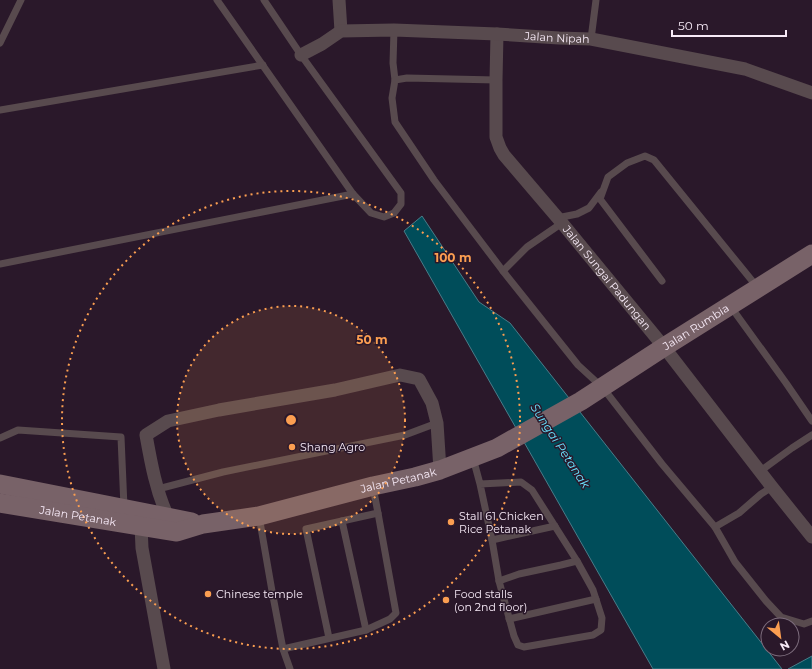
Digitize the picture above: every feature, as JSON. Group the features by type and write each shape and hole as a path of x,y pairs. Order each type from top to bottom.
{"street":[{"path":"302,55 322,44 340,31 339,0"},
{"name":"Jalan Nipah","path":"340,31 394,30 591,39 745,69 812,93"},
{"name":"Jalan Sungai Padungan","path":"497,34 496,137 504,155 664,347 812,537"},
{"name":"Jalan Rumbia","path":"581,401 812,254"},
{"path":"168,517 162,504 151,464 146,435 168,421 219,410 335,390 400,375 419,379 432,403 437,424 440,470"},
{"name":"Jalan Petanak","path":"0,503 177,532 203,524 259,516 372,486 440,470 497,448 581,401"},
{"name":"Jalan Petanak","path":"0,484 203,524"},
{"path":"141,526 142,548 164,669"}],"lane":[{"path":"0,43 21,0"},
{"path":"217,0 353,194 371,213 384,217 394,213 401,204 401,193 264,0"},
{"path":"591,39 596,0"},
{"path":"394,30 393,63 395,80 392,98 395,122 434,180 503,271 578,365 603,388 662,464 715,527 735,562 766,601 781,617 804,624 812,621"},
{"path":"0,110 262,65"},
{"path":"395,80 407,78 496,80"},
{"path":"662,281 600,199 608,177 627,164 645,156 654,160 758,288"},
{"path":"503,271 559,220 589,208 604,189"},
{"path":"0,264 353,194"},
{"path":"730,305 812,421"},
{"path":"158,489 223,472 405,435 437,424"},
{"path":"0,438 18,430 121,438 124,509"},
{"path":"760,472 812,435"},
{"path":"473,458 492,540 499,581 514,636 518,645 524,646 593,635 601,630 602,618 593,590 577,561 532,490 521,482 480,484"},
{"path":"283,650 366,630 390,619 396,613 372,486"},
{"path":"715,527 739,513 761,494 772,487"},
{"path":"329,638 306,529 378,513"},
{"path":"259,516 283,650 290,669"},
{"path":"342,521 366,630"},
{"path":"492,540 555,526"},
{"path":"499,581 519,574 561,566 577,561"},
{"path":"509,619 596,599"}],"water":[{"name":"Sungai Petanak","path":"422,216 479,302 510,323 760,641 760,657 773,657 782,669 653,669 404,231"},
{"path":"812,656 812,669 788,669"}],"place":[{"name":"Shang Agro","path":"292,447"},
{"name":"Stall 61 Chicken Rice Petanak","path":"451,522"},
{"name":"Chinese temple","path":"208,594"},
{"name":"Food stalls (on 2nd floor)","path":"446,600"}]}
